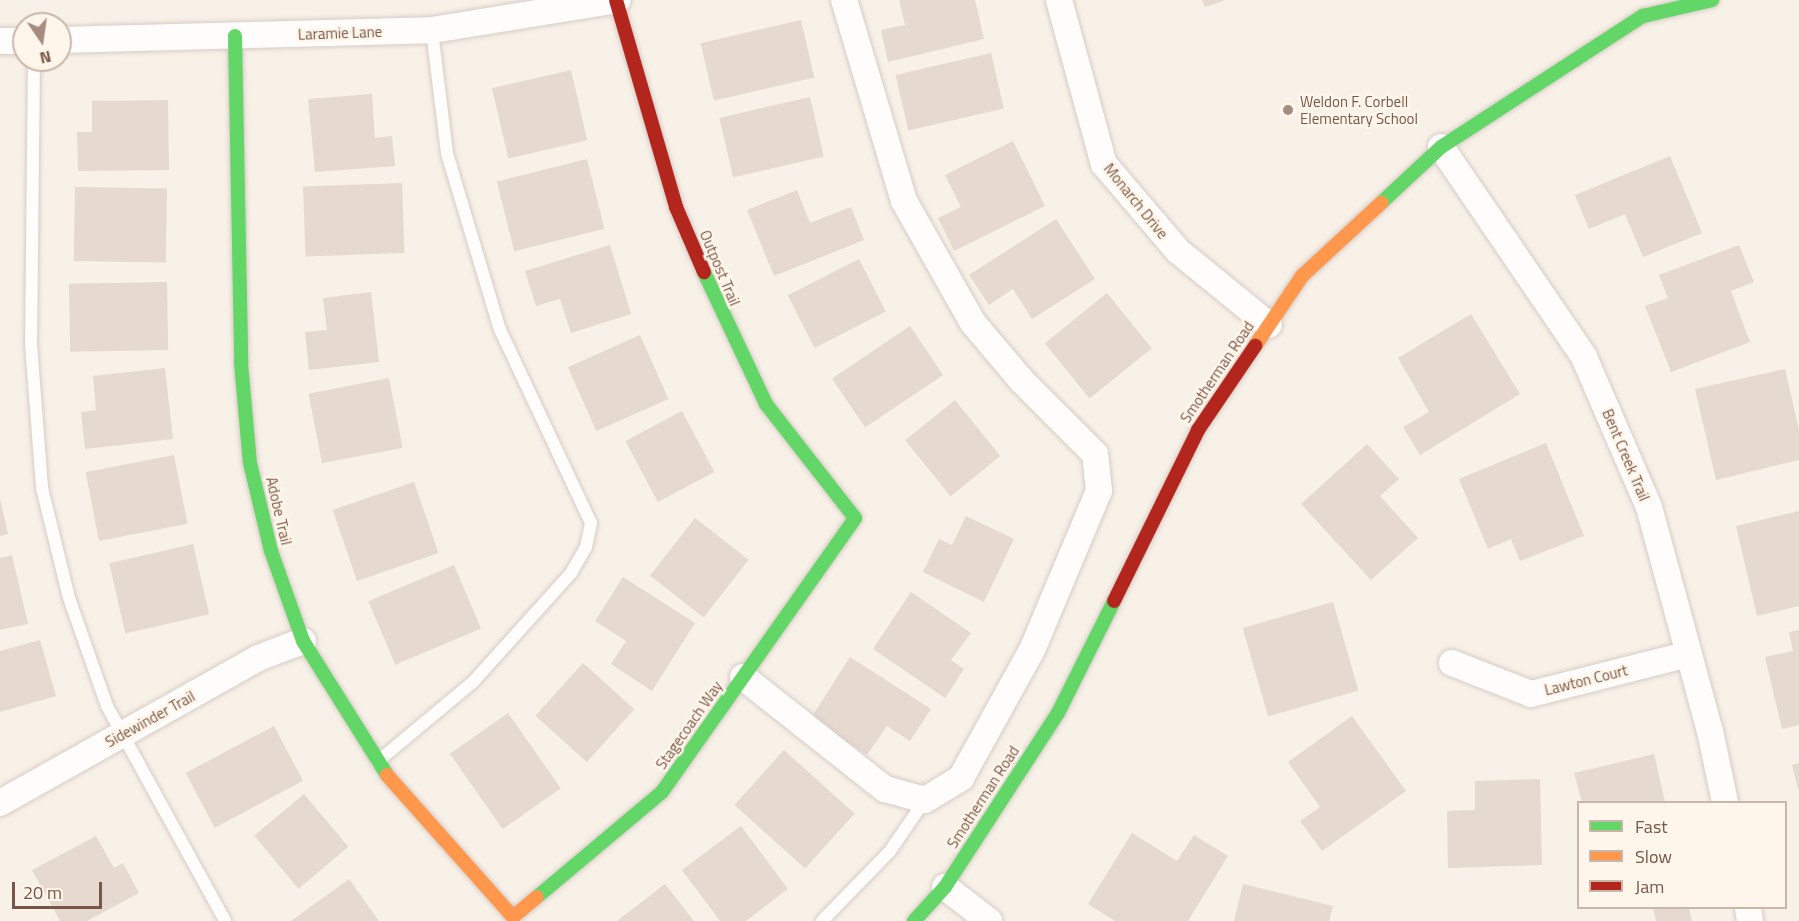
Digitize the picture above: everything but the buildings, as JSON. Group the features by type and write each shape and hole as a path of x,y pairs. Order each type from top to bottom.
{"street":[{"name":"Laramie Lane","path":"72,40 432,30 617,0"},
{"name":"Outpost Trail","path":"617,0 676,207 721,313 766,404 855,518"},
{"path":"743,677 885,789 925,800 961,778 1032,650 1099,491 1095,454 1022,381 973,323 909,211 844,0"},
{"name":"Monarch Drive","path":"1059,0 1104,164 1178,251 1269,325"},
{"name":"Smotherman Road","path":"914,921 945,887 1058,712 1198,430 1302,276 1440,147 1643,16 1712,0"},
{"name":"Adobe Trail","path":"235,36 242,363 250,463 271,551 303,641 376,763 513,917"},
{"name":"Bent Creek Trail","path":"1440,147 1584,357 1648,507 1689,654 1725,801"},
{"name":"Stagecoach Way","path":"513,917 662,792 855,518"},
{"name":"Sidewinder Trail","path":"0,802 258,658 303,641"},
{"name":"Lawton Court","path":"1452,663 1531,694 1689,654"},
{"path":"945,887 989,921"}],"lane":[{"path":"376,763 473,682 548,598 586,548 591,523 500,330 447,153 432,30"},
{"path":"34,72 31,344 42,488 69,597 120,736 225,921"},
{"path":"822,921 890,850 925,800"}],"traffic: fast":[{"path":"1381,203 1441,147 1643,16 1712,0"},
{"path":"235,36 241,363 250,463 271,551 303,641 387,775"},
{"path":"537,897 662,792 855,518 766,404 704,272"},
{"path":"914,921 945,887 1058,713 1114,601"}],"traffic: slow":[{"path":"1255,346 1302,276 1381,203"},
{"path":"387,775 513,917 537,897"}],"traffic: jam":[{"path":"616,0 676,207 704,272"},
{"path":"1114,601 1198,430 1255,346"}],"place":[{"name":"Weldon F. Corbell Elementary School","path":"1288,110"}]}
